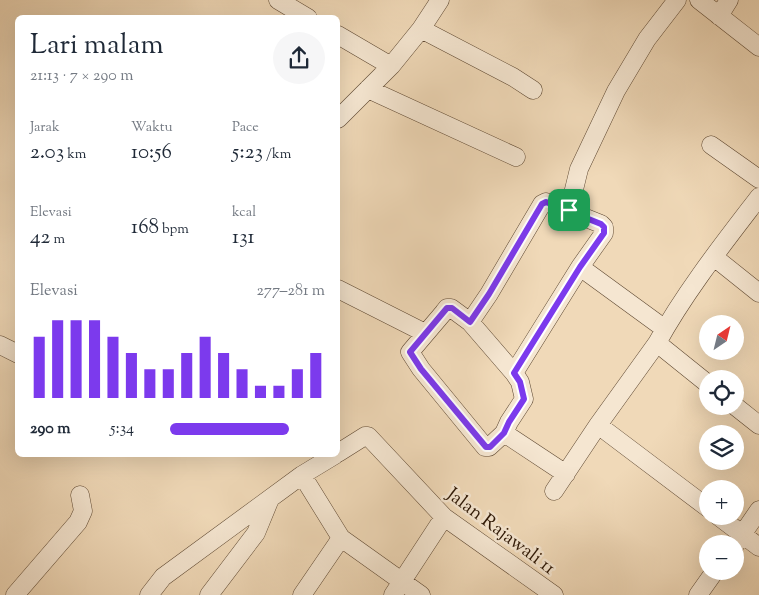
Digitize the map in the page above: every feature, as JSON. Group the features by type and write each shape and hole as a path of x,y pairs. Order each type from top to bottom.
{"street":[{"path":"278,0 303,15"},
{"path":"340,117 392,66 421,30 440,0"},
{"path":"569,210 580,169 616,91 647,39 677,0"},
{"path":"699,0 759,47"},
{"path":"719,16 729,0"},
{"path":"421,30 513,77 533,90"},
{"path":"340,36 392,66"},
{"path":"368,90 516,157"},
{"path":"711,145 759,179"},
{"path":"554,491 714,257 759,197"},
{"path":"470,322 489,294 542,204 546,202 551,203 604,227 604,233 580,267 514,373"},
{"path":"714,257 759,293"},
{"path":"580,267 661,336 699,375"},
{"path":"340,292 425,333"},
{"path":"447,308 452,308 470,322 520,382 524,399 504,433 490,447 486,447 421,369 410,352 425,333 447,308"},
{"path":"0,345 15,352"},
{"path":"744,413 759,425"},
{"path":"598,425 699,501"},
{"path":"504,433 566,474"},
{"name":"Jalan Rajawali 11","path":"340,452 368,436 444,517 554,595"},
{"name":"Jalan Rajawali 11","path":"149,595 163,577 302,476 331,457"},
{"path":"302,476 341,538 398,588 421,595"},
{"path":"15,595 78,522 83,511 80,495"},
{"path":"209,595 256,533 270,499"},
{"path":"742,535 759,510"},
{"path":"398,588 444,517"},
{"path":"726,525 735,535"},
{"path":"228,530 237,535 241,542 242,551"},
{"path":"302,595 341,538"},
{"path":"744,542 759,547"},
{"path":"163,577 169,595"},
{"path":"698,595 709,580"}],"route":[{"path":"546,202 551,203 569,210 601,224 604,227 604,233 580,267 514,373 520,382 524,399 504,433 487,448 421,369 410,352 447,308 452,308 470,322 489,294 542,204 546,202"}]}
